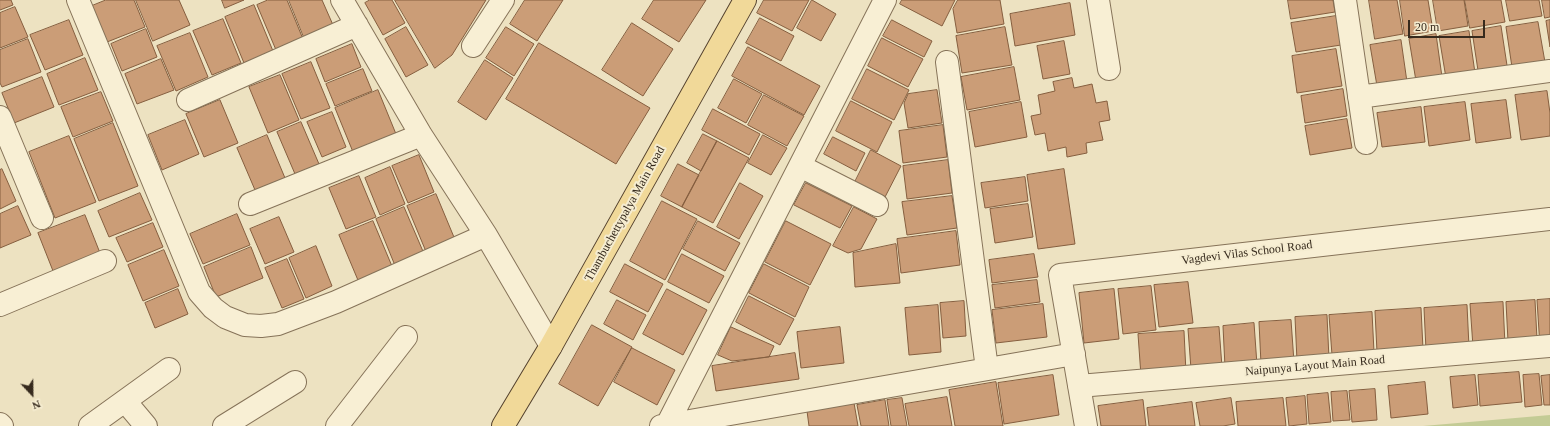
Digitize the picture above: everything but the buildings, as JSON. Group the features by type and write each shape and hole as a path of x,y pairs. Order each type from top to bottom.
{"main road":[{"name":"Thambuchettypalya Main Road","path":"503,426 551,346 745,0"}],"street":[{"path":"78,0 199,292 213,308 225,317 245,325 261,326 278,324 336,302 486,235"},
{"path":"342,0 421,135 486,235 551,346"},
{"path":"473,46 503,0"},
{"path":"664,426 885,0"},
{"path":"1098,0 1109,69"},
{"path":"1345,0 1366,143"},
{"path":"188,100 357,25"},
{"path":"947,62 987,369"},
{"path":"1359,97 1550,71"},
{"path":"0,117 42,218"},
{"path":"250,204 421,135"},
{"path":"800,166 876,205"},
{"name":"Vagdevi Vilas School Road","path":"1074,354 1060,274 1550,218"},
{"path":"0,305 104,261"},
{"path":"337,426 406,337"},
{"name":"Naipunya Layout Main Road","path":"1079,386 1550,346"},
{"path":"664,426 1074,354 1086,426"},
{"path":"90,426 170,369"},
{"path":"224,426 295,382"},
{"path":"125,401 146,426"}],"green space":[{"path":"1550,415 1550,426 1423,426"}]}
